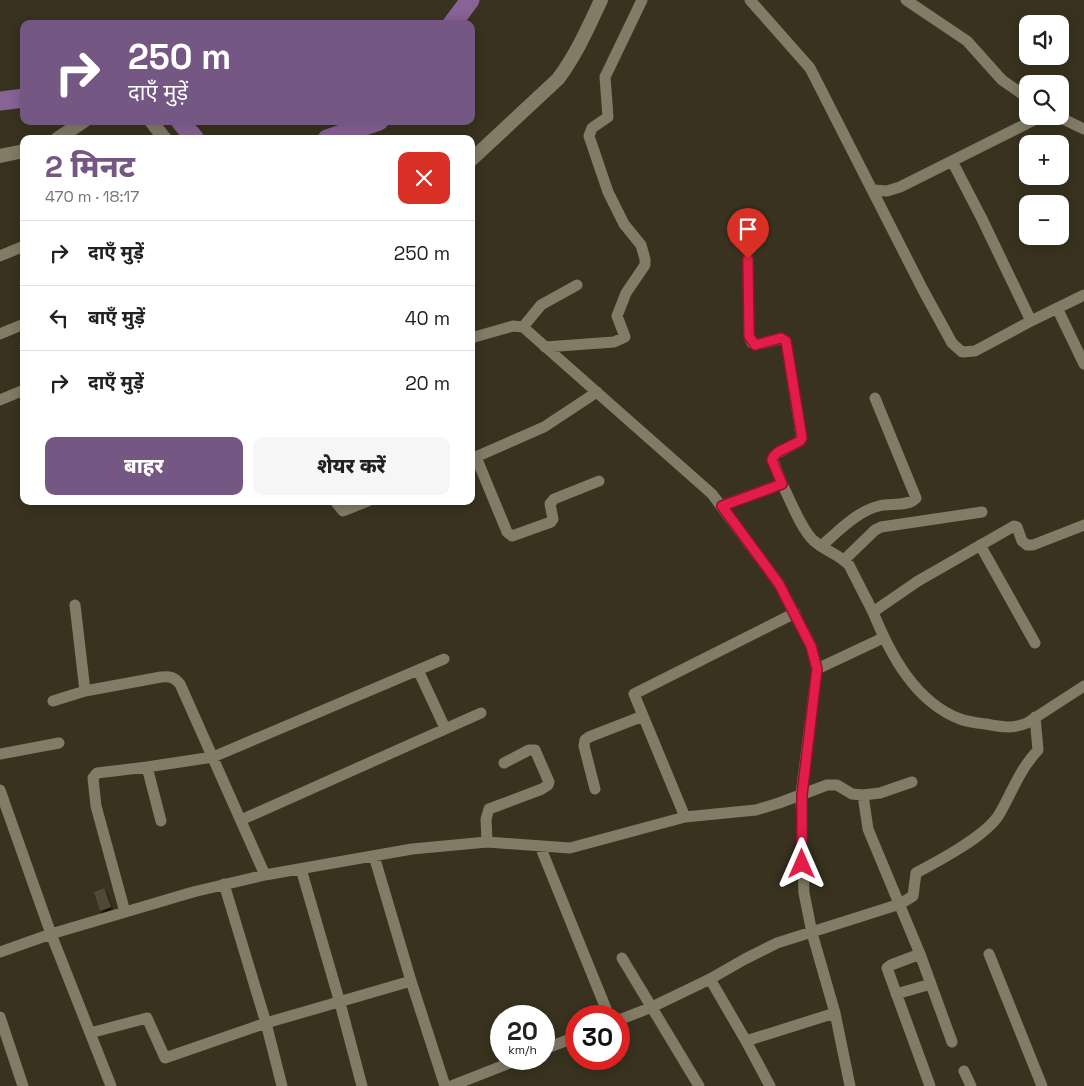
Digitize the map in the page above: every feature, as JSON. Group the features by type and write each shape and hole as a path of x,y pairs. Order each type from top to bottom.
{"street":[{"path":"475,156 558,79 580,46 600,0"},
{"path":"545,347 614,342 626,337 617,316 626,293 645,265 645,259 640,244 624,224 608,192 589,136 592,128 608,117 605,77 642,0"},
{"path":"750,0 810,68 874,190 923,290 957,349 962,352 975,351 1084,295"},
{"path":"906,0 967,41 1002,80 1019,92"},
{"path":"1069,122 1084,130"},
{"path":"63,135 78,125"},
{"path":"154,125 163,135"},
{"path":"874,190 887,191 900,187 1024,125"},
{"path":"0,156 20,152"},
{"path":"952,161 1031,321"},
{"path":"0,256 20,248"},
{"path":"748,259 749,336 755,345 781,338 786,341 801,435 800,441 778,452 772,460 807,533 814,541 844,560 854,574 873,612 883,638 901,669 918,689 944,712 961,720 1009,727 1019,727 1084,686"},
{"path":"523,327 541,305 577,285"},
{"path":"1056,308 1084,364"},
{"path":"0,334 20,326"},
{"path":"475,337 513,326 523,327 712,494 779,584 795,613 811,646 817,669 802,795 804,893 812,933 835,1013 850,1086"},
{"path":"0,400 20,392"},
{"path":"475,458 544,427 597,392"},
{"path":"822,546 864,512 878,506 909,502 916,498 875,398"},
{"path":"475,460 507,532 512,536 551,522 553,519 550,504 554,499 599,481"},
{"path":"722,506 782,484"},
{"path":"338,505 343,512 359,505"},
{"path":"844,560 875,530 881,527 982,512"},
{"path":"873,612 918,581 1016,526 1022,541 1027,545 1032,545 1084,525"},
{"path":"980,545 1035,643"},
{"path":"75,605 86,691"},
{"path":"684,817 634,694 795,613"},
{"path":"817,669 883,638"},
{"path":"125,912 96,806 93,778 97,773 213,757 444,659"},
{"path":"418,670 445,728"},
{"path":"53,701 86,691 161,677 169,676 175,678 180,684 265,875"},
{"path":"241,820 481,713"},
{"path":"595,789 584,746 585,740 643,716"},
{"path":"630,1016 710,979 768,947 900,904 913,896 916,873 944,859 992,824 1000,813 1027,761 1038,750 1035,717"},
{"path":"0,754 59,743"},
{"path":"487,842 486,820 489,809 542,789 548,786 550,782 535,750 529,750 504,763"},
{"path":"147,767 161,820"},
{"path":"0,952 51,934 125,912 224,884 265,875 412,849 487,842 570,848 684,817 756,810 780,804 831,784 837,785 852,794 863,795 880,793 912,782"},
{"path":"0,790 2,807 111,1086"},
{"path":"863,795 868,828 920,954 952,1042"},
{"path":"540,846 605,1005"},
{"path":"374,856 411,981 445,1086"},
{"path":"301,869 362,1086"},
{"path":"224,884 266,1023 282,1086"},
{"path":"920,954 887,968 930,1086"},
{"path":"989,954 1042,1086"},
{"path":"622,958 699,1086"},
{"path":"710,979 770,1086"},
{"path":"90,1034 147,1018 165,1058 266,1023 411,981"},
{"path":"896,994 931,984"},
{"path":"746,1041 835,1013"},
{"path":"0,1017 23,1086"},
{"path":"450,1086 491,1070"},
{"path":"964,1071 971,1086"}],"building":[{"path":"104,888 111,907 100,911 94,892"}],"waterway":[{"path":"455,20 470,0"},
{"path":"0,101 20,98"},
{"path":"183,125 192,135"},
{"path":"339,135 367,125"}],"route":[{"path":"748,259 749,336 755,345 781,338 786,341 802,438 773,457 772,460 782,484 722,506 779,584 811,646 817,669 802,795 802,864"}]}
